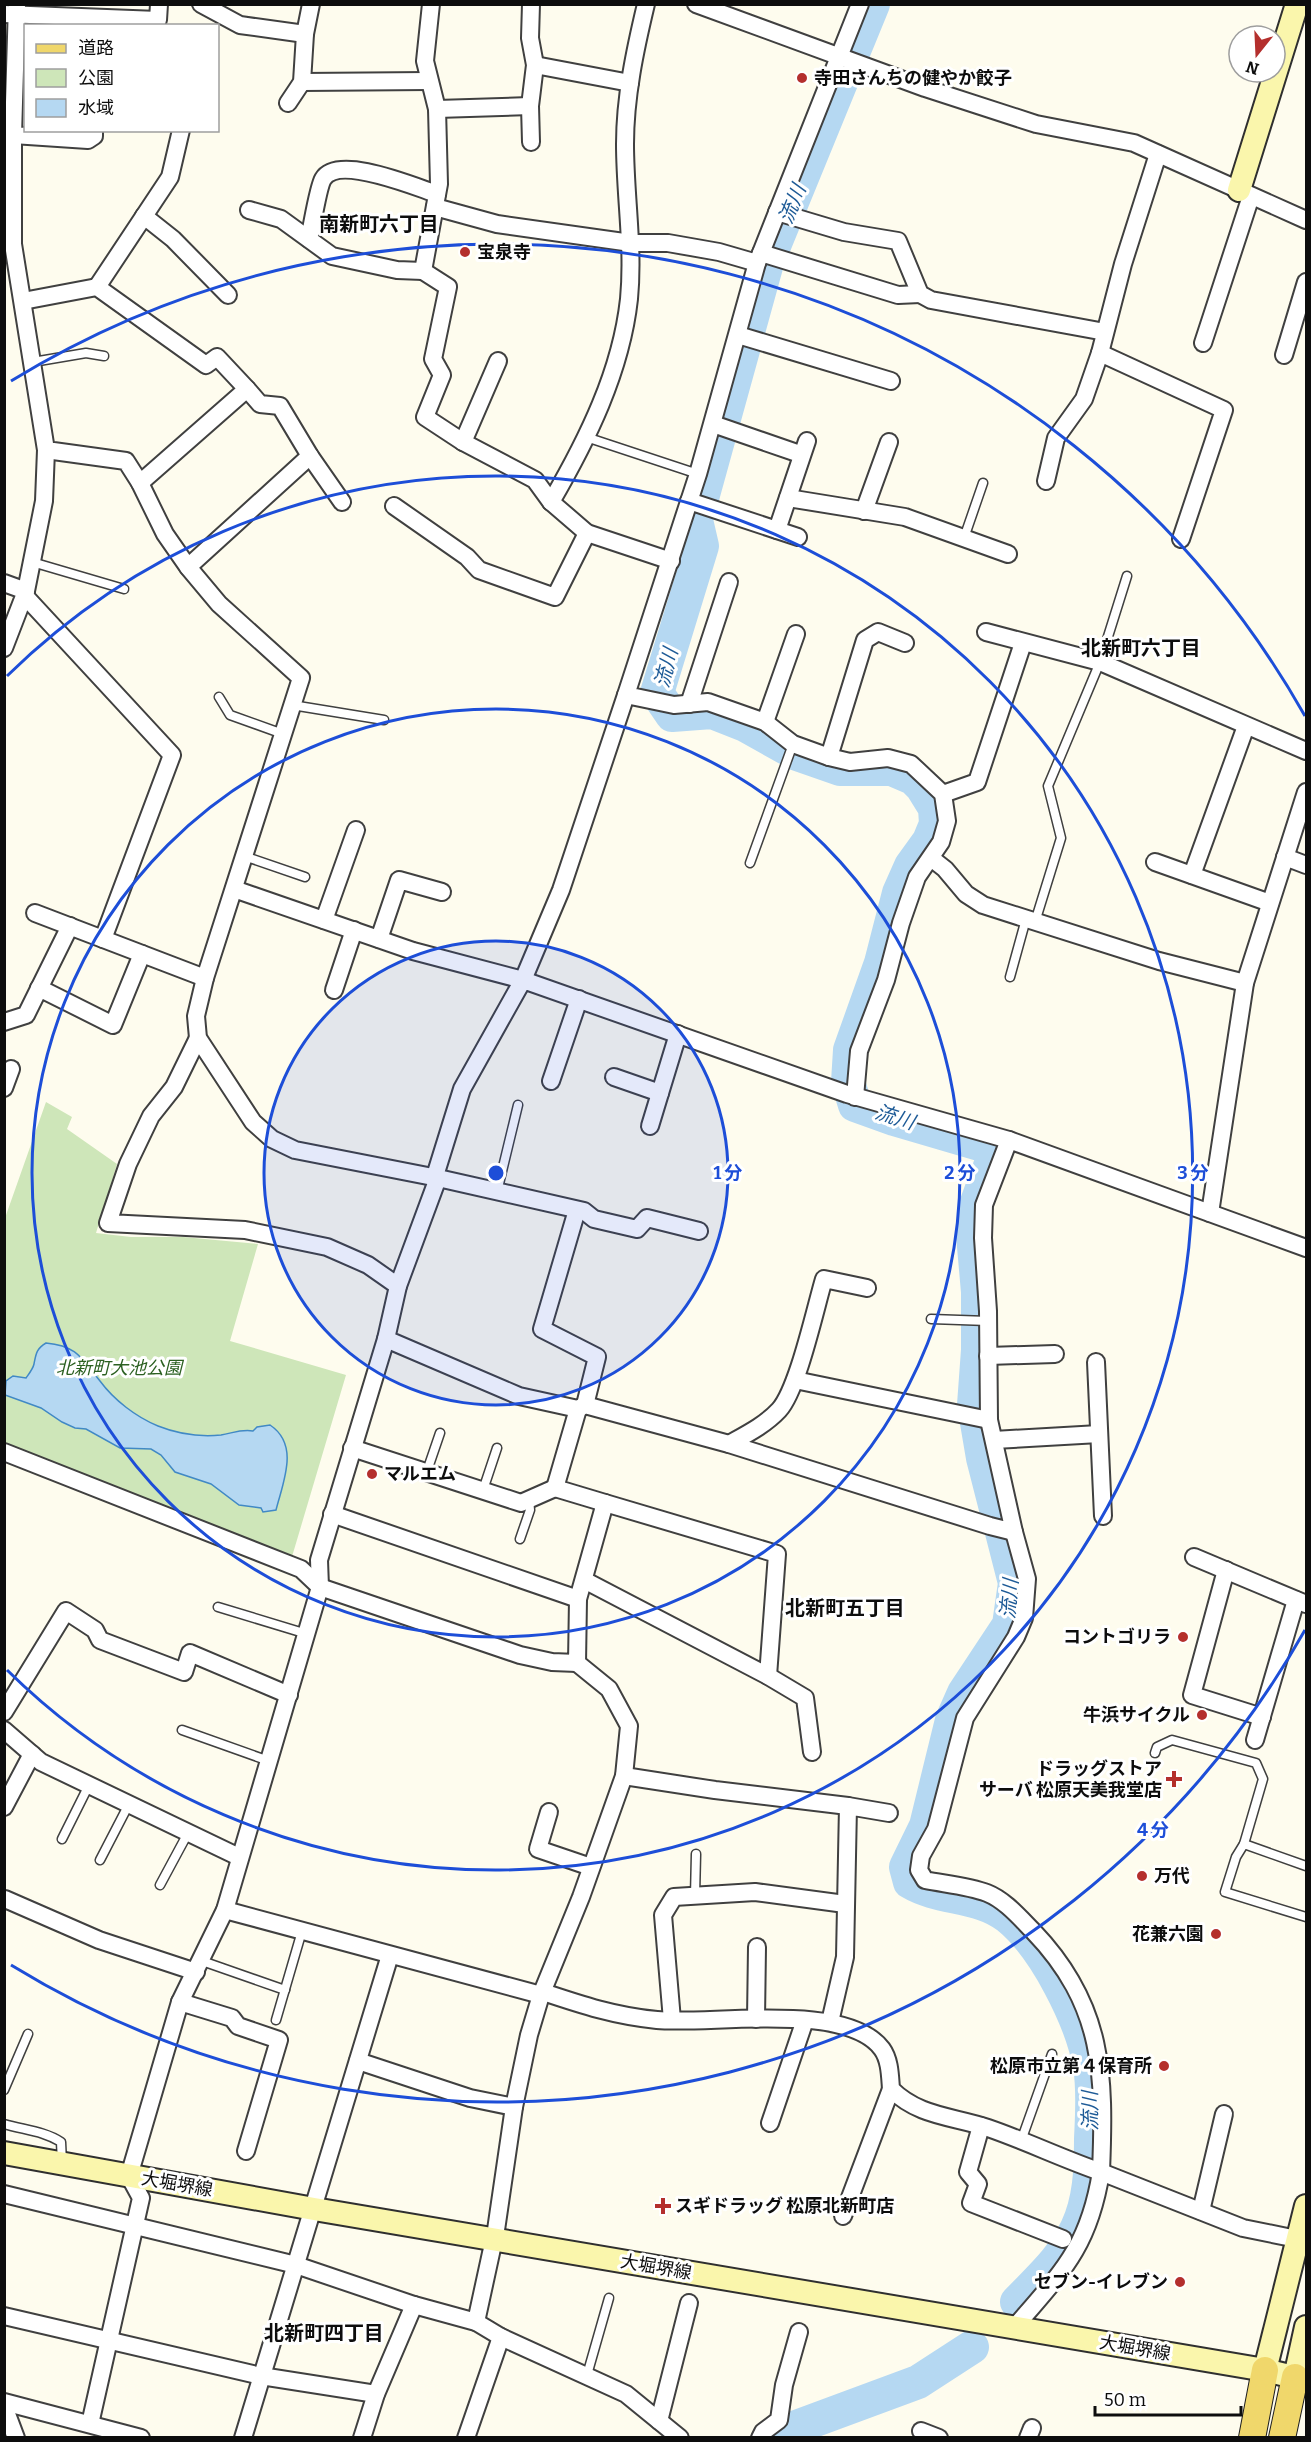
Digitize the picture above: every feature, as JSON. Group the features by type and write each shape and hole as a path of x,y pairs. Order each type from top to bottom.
{"main road":[{"path":"1245,193 1297,4"},
{"name":"大堀堺線","path":"4,2154 314,2210 1265,2370 1301,2379"},
{"path":"1252,2438 1265,2370 1306,2206"},
{"path":"1282,2438 1301,2379 1306,2327"}],"street":[{"path":"4,648 25,593 32,562 44,501 46,450 23,301 10,257 13,244 9,135 13,11 107,22 158,20 159,4"},
{"path":"201,4 240,25 305,34"},
{"path":"288,103 302,82 305,34 311,4"},
{"path":"423,271 439,184 437,109 425,61 431,4"},
{"path":"531,4 530,38 535,65 531,106 531,142"},
{"path":"551,502 572,467 619,355 629,299 631,243 625,143 630,83 646,4"},
{"path":"696,4 873,70 1036,124 1134,143 1306,220"},
{"path":"90,2424 141,2198 129,2176 180,2002 225,1910 239,1857 308,1635 320,1587 319,1560 386,1339 398,1286 436,1177 462,1089 523,980 561,890 698,474 719,426 739,335 761,257 841,58 860,4"},
{"path":"535,65 630,83"},
{"path":"302,82 429,81"},
{"path":"437,109 531,106"},
{"path":"9,135 88,141 94,136 94,132"},
{"path":"23,301 97,287 170,177 181,132"},
{"path":"1046,481 1056,438 1084,399 1100,353 1123,264 1158,154"},
{"path":"309,239 323,179 335,170 361,170 497,224 631,243 668,243 785,261 898,295 920,294 931,300 1104,332"},
{"path":"1203,343 1245,193"},
{"path":"249,210 281,219 332,256 397,270 423,271 448,287 433,359 442,375 425,417 463,442 535,480 551,502 587,533 671,561"},
{"path":"778,213 843,232 898,241 920,294"},
{"path":"144,216 173,239 228,295"},
{"path":"1284,355 1306,282"},
{"path":"97,287 206,365 217,357 260,404 280,406 310,456 342,502"},
{"path":"739,335 891,381"},
{"path":"1100,353 1224,410 1181,539"},
{"path":"463,442 498,361"},
{"path":"140,483 247,389"},
{"path":"719,426 802,447 777,530"},
{"path":"864,511 889,442"},
{"path":"46,450 126,461 140,483 165,534 188,567 219,604 301,678 205,978 196,1016 198,1038 253,1122 272,1139 295,1150 436,1177 496,1193 584,1211 594,1220 637,1229 647,1218 699,1231"},
{"path":"188,567 310,456"},
{"path":"788,498 905,517 1008,554"},
{"path":"690,502 798,537"},
{"path":"394,506 467,557 479,570 555,597 587,533"},
{"path":"681,705 729,582"},
{"path":"4,583 25,593 172,755 103,939"},
{"path":"829,757 865,640 878,632 905,642"},
{"path":"986,632 1100,662 1306,751"},
{"path":"765,722 796,634"},
{"path":"943,794 977,782 1021,649"},
{"path":"626,694 681,705 708,702 765,722 793,744 829,757 850,762 888,758 911,764 943,794 947,821 941,842 916,877 886,980 859,1052 851,1096"},
{"path":"1192,875 1246,726"},
{"path":"1210,1213 1245,983 1306,792"},
{"path":"324,920 356,830"},
{"path":"1285,857 1306,865"},
{"path":"931,858 945,869 966,894 982,905 1159,961 1245,983"},
{"path":"1155,862 1270,903"},
{"path":"379,939 399,880 441,892"},
{"path":"234,889 413,951 523,980 851,1096 1009,1140 1306,1248"},
{"path":"35,913 205,978"},
{"path":"4,1022 26,1015 70,926"},
{"path":"334,990 354,930"},
{"path":"39,988 113,1025 142,954"},
{"path":"551,1081 579,999"},
{"path":"650,1126 678,1034"},
{"path":"198,1038 174,1087 152,1116 128,1164 108,1223 245,1230 327,1247 368,1265 398,1286"},
{"path":"4,1088 11,1069"},
{"path":"614,1077 660,1093"},
{"path":"1009,1140 984,1205 980,1321 988,1356 980,1418 994,1440 1011,1531 1027,1579 1024,1618 1016,1637 965,1718 936,1829 921,1856 919,1870 925,1880 988,1893 1015,1913 1048,1947 1072,1978 1087,2009 1097,2049 1102,2108 1093,2169 1097,2196 1080,2244 1065,2269 1014,2328"},
{"path":"555,1488 597,1357 543,1329 577,1210"},
{"path":"729,1444 756,1429 780,1409 795,1380 824,1279 867,1288"},
{"path":"386,1339 519,1396 581,1407 729,1444 1011,1531"},
{"path":"988,1356 1055,1354"},
{"path":"1096,1362 1103,1516"},
{"path":"795,1380 980,1418"},
{"path":"994,1440 1099,1434"},
{"path":"352,1448 521,1503 555,1488 777,1554 768,1676"},
{"path":"4,1452 301,1569 320,1587 520,1655 552,1662 577,1662 609,1689 629,1726 624,1776 542,1994 513,2107 494,2240 476,2322"},
{"path":"577,1662 578,1599 605,1503"},
{"path":"332,1514 578,1599"},
{"path":"1194,1557 1301,1602 1255,1740"},
{"path":"1226,1570 1192,1695 1262,1717"},
{"path":"584,1580 768,1676 805,1698 812,1752"},
{"path":"4,1712 66,1611 95,1630 100,1640 173,1668 184,1672 190,1653 289,1695"},
{"path":"4,1730 41,1762 239,1857"},
{"path":"4,1807 32,1754"},
{"path":"624,1776 889,1813"},
{"path":"830,2022 845,1957 848,1806"},
{"path":"549,1812 538,1849 591,1867"},
{"path":"672,2020 663,1915 674,1897 756,1892 845,1904"},
{"path":"5,1899 99,1940 199,1966"},
{"path":"225,1910 613,2015 672,2020 756,2019 830,2022 868,2036 882,2050 889,2068 891,2089 843,2216"},
{"path":"756,2019 757,1947"},
{"path":"243,2438 390,1955"},
{"path":"180,2002 232,2018 238,2026 279,2040 246,2151"},
{"path":"770,2123 805,2020"},
{"path":"358,2061 470,2098 513,2107"},
{"path":"891,2089 904,2102 929,2113 981,2126 1243,2228 1297,2239"},
{"path":"1202,2211 1224,2114"},
{"path":"981,2126 968,2172 978,2184 971,2203 1063,2239"},
{"path":"4,2194 296,2265 414,2305 476,2322 501,2337 626,2394 680,2438"},
{"path":"659,2421 689,2303"},
{"path":"362,2438 376,2394 414,2305"},
{"path":"4,2316 261,2376 376,2394"},
{"path":"760,2438 763,2432 779,2420 784,2385 799,2332"},
{"path":"466,2438 501,2337"},
{"path":"4,2404 141,2438"},
{"path":"4,2404 16,2438"},
{"path":"921,2431 939,2438"}],"lane":[{"path":"33,362 86,353 104,356"},
{"path":"585,436 698,474"},
{"path":"964,538 982,483"},
{"path":"32,562 124,589"},
{"path":"1010,977 1061,838 1048,786 1100,662 1127,576"},
{"path":"219,697 230,715 283,734"},
{"path":"292,705 384,720"},
{"path":"750,862 793,744"},
{"path":"244,856 305,877"},
{"path":"496,1193 518,1105"},
{"path":"931,1319 980,1321"},
{"path":"427,1471 440,1433"},
{"path":"483,1490 497,1448"},
{"path":"520,1539 530,1510 529,1500"},
{"path":"218,1607 308,1635"},
{"path":"183,1730 269,1761"},
{"path":"1155,1753 1157,1747 1172,1740 1256,1763 1263,1779 1244,1844 1236,1857 1225,1892 1306,1917"},
{"path":"62,1839 89,1785"},
{"path":"100,1860 129,1804"},
{"path":"160,1885 188,1833"},
{"path":"1244,1844 1306,1866"},
{"path":"695,1896 696,1854"},
{"path":"276,2020 302,1931"},
{"path":"199,1966 285,1990"},
{"path":"4,2090 28,2034"},
{"path":"1021,2141 1052,2054"},
{"path":"4,2124 26,2131 48,2134 61,2142 62,2163"},
{"path":"587,2375 609,2298"}],"green space":[{"name":"北新町大池公園","path":"46,1102 72,1117 67,1129 117,1164 96,1233 131,1237 183,1237 258,1244 230,1341 346,1375 291,1560 5,1446 5,1218"}],"water":[{"path":"46,1343 65,1347 78,1355 119,1401 142,1418 166,1429 213,1436 253,1431 257,1427 270,1425 279,1433 285,1443 287,1453 285,1476 276,1510 263,1512 261,1508 239,1505 211,1484 175,1472 161,1455 151,1449 120,1448 86,1429 75,1428 62,1422 41,1408 5,1395 6,1381 13,1376 26,1378 33,1368 38,1350"}],"waterway":[{"name":"流川","path":"873,4 767,263 696,520 702,546 657,693 672,715 712,712 745,725 797,754 840,769 892,769 913,778 922,787 935,808 936,824 929,841 911,866 899,893 881,963 850,1050 848,1082 855,1105 986,1146 993,1158 976,1205 973,1235 978,1292 978,1350 974,1405 983,1458 1015,1583 1009,1625 964,1693 952,1720 926,1826 906,1867 910,1882 934,1892 985,1904 1008,1917 1022,1930 1048,1965 1060,1986 1086,2048 1091,2076 1092,2103 1090,2173 1085,2207 1077,2228 1065,2249 1017,2302"},
{"name":"流川","path":"777,2438 783,2432 918,2382 972,2347"}],"place":[{"name":"寺田さんちの健やか餃子","path":"802,78"},
{"name":"宝泉寺","path":"465,252"},
{"name":"マルエム","path":"372,1474"},
{"name":"コントゴリラ","path":"1183,1637"},
{"name":"牛浜サイクル","path":"1202,1715"},
{"name":"ドラッグストア サーバ 松原天美我堂店","path":"1174,1779"},
{"name":"万代","path":"1142,1876"},
{"name":"花兼六園","path":"1216,1934"},
{"name":"松原市立第４保育所","path":"1164,2066"},
{"name":"スギドラッグ 松原北新町店","path":"663,2206"},
{"name":"セブン-イレブン","path":"1180,2282"}],"district":[{"name":"南新町六丁目","path":"379,224"},
{"name":"北新町六丁目","path":"1141,648"},
{"name":"北新町五丁目","path":"845,1608"},
{"name":"北新町四丁目","path":"324,2333"}]}
